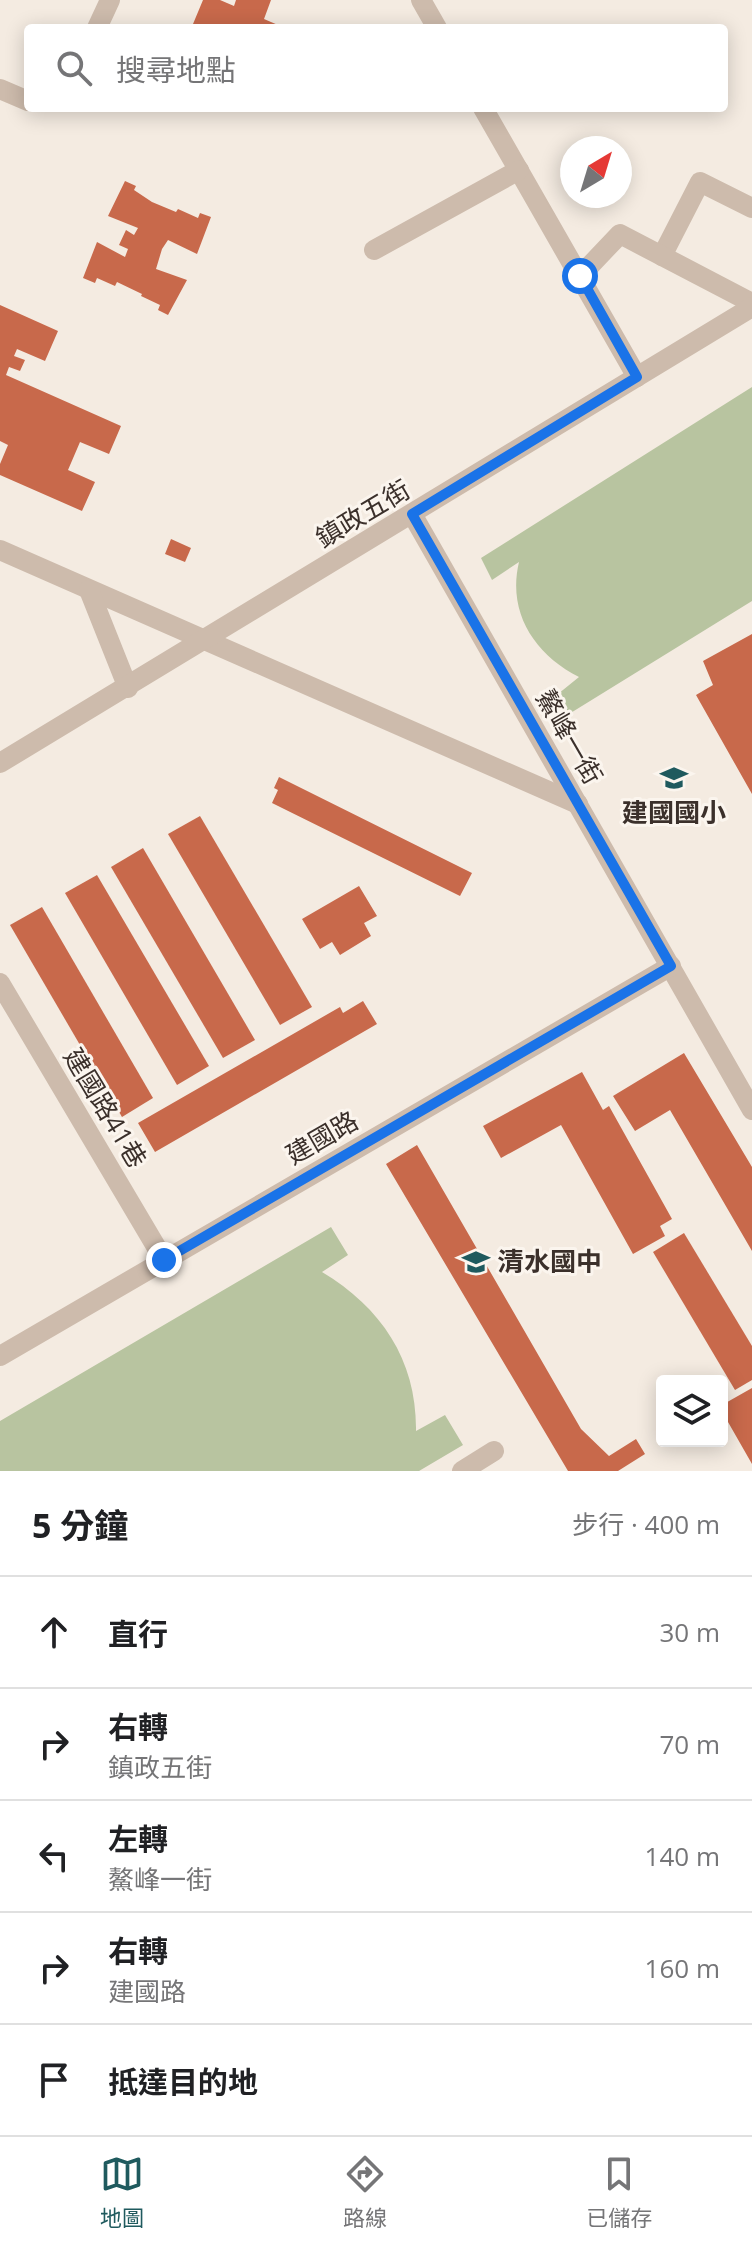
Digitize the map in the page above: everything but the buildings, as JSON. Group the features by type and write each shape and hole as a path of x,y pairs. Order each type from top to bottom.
{"street":[{"path":"99,24 110,0"},
{"path":"421,0 435,24"},
{"path":"0,89 24,99"},
{"path":"485,112 637,377"},
{"path":"374,250 519,170"},
{"path":"662,256 700,182 752,208"},
{"path":"580,276 620,234 752,305"},
{"name":"鎮政五街","path":"0,763 128,688 752,305"},
{"name":"鰲峰一街","path":"412,514 752,1110"},
{"path":"0,550 203,642 578,804"},
{"path":"89,590 128,688"},
{"name":"建國路","path":"0,1356 671,966"},
{"name":"建國路41巷","path":"0,983 164,1260"},
{"path":"462,1471 494,1451"}],"green space":[{"path":"752,387 752,601 569,714 558,694 579,677 549,656 528,630 517,598 519,562 492,580 481,558"},
{"path":"331,1227 348,1255 322,1272 362,1302 392,1339 403,1359 410,1382 416,1431 445,1415 463,1445 419,1471 0,1471 0,1421"}],"place":[{"name":"建國國小","path":"674,778"},
{"name":"清水國中","path":"476,1262"}],"route":[{"path":"164,1260 671,966 412,514 637,377 580,276"}]}
